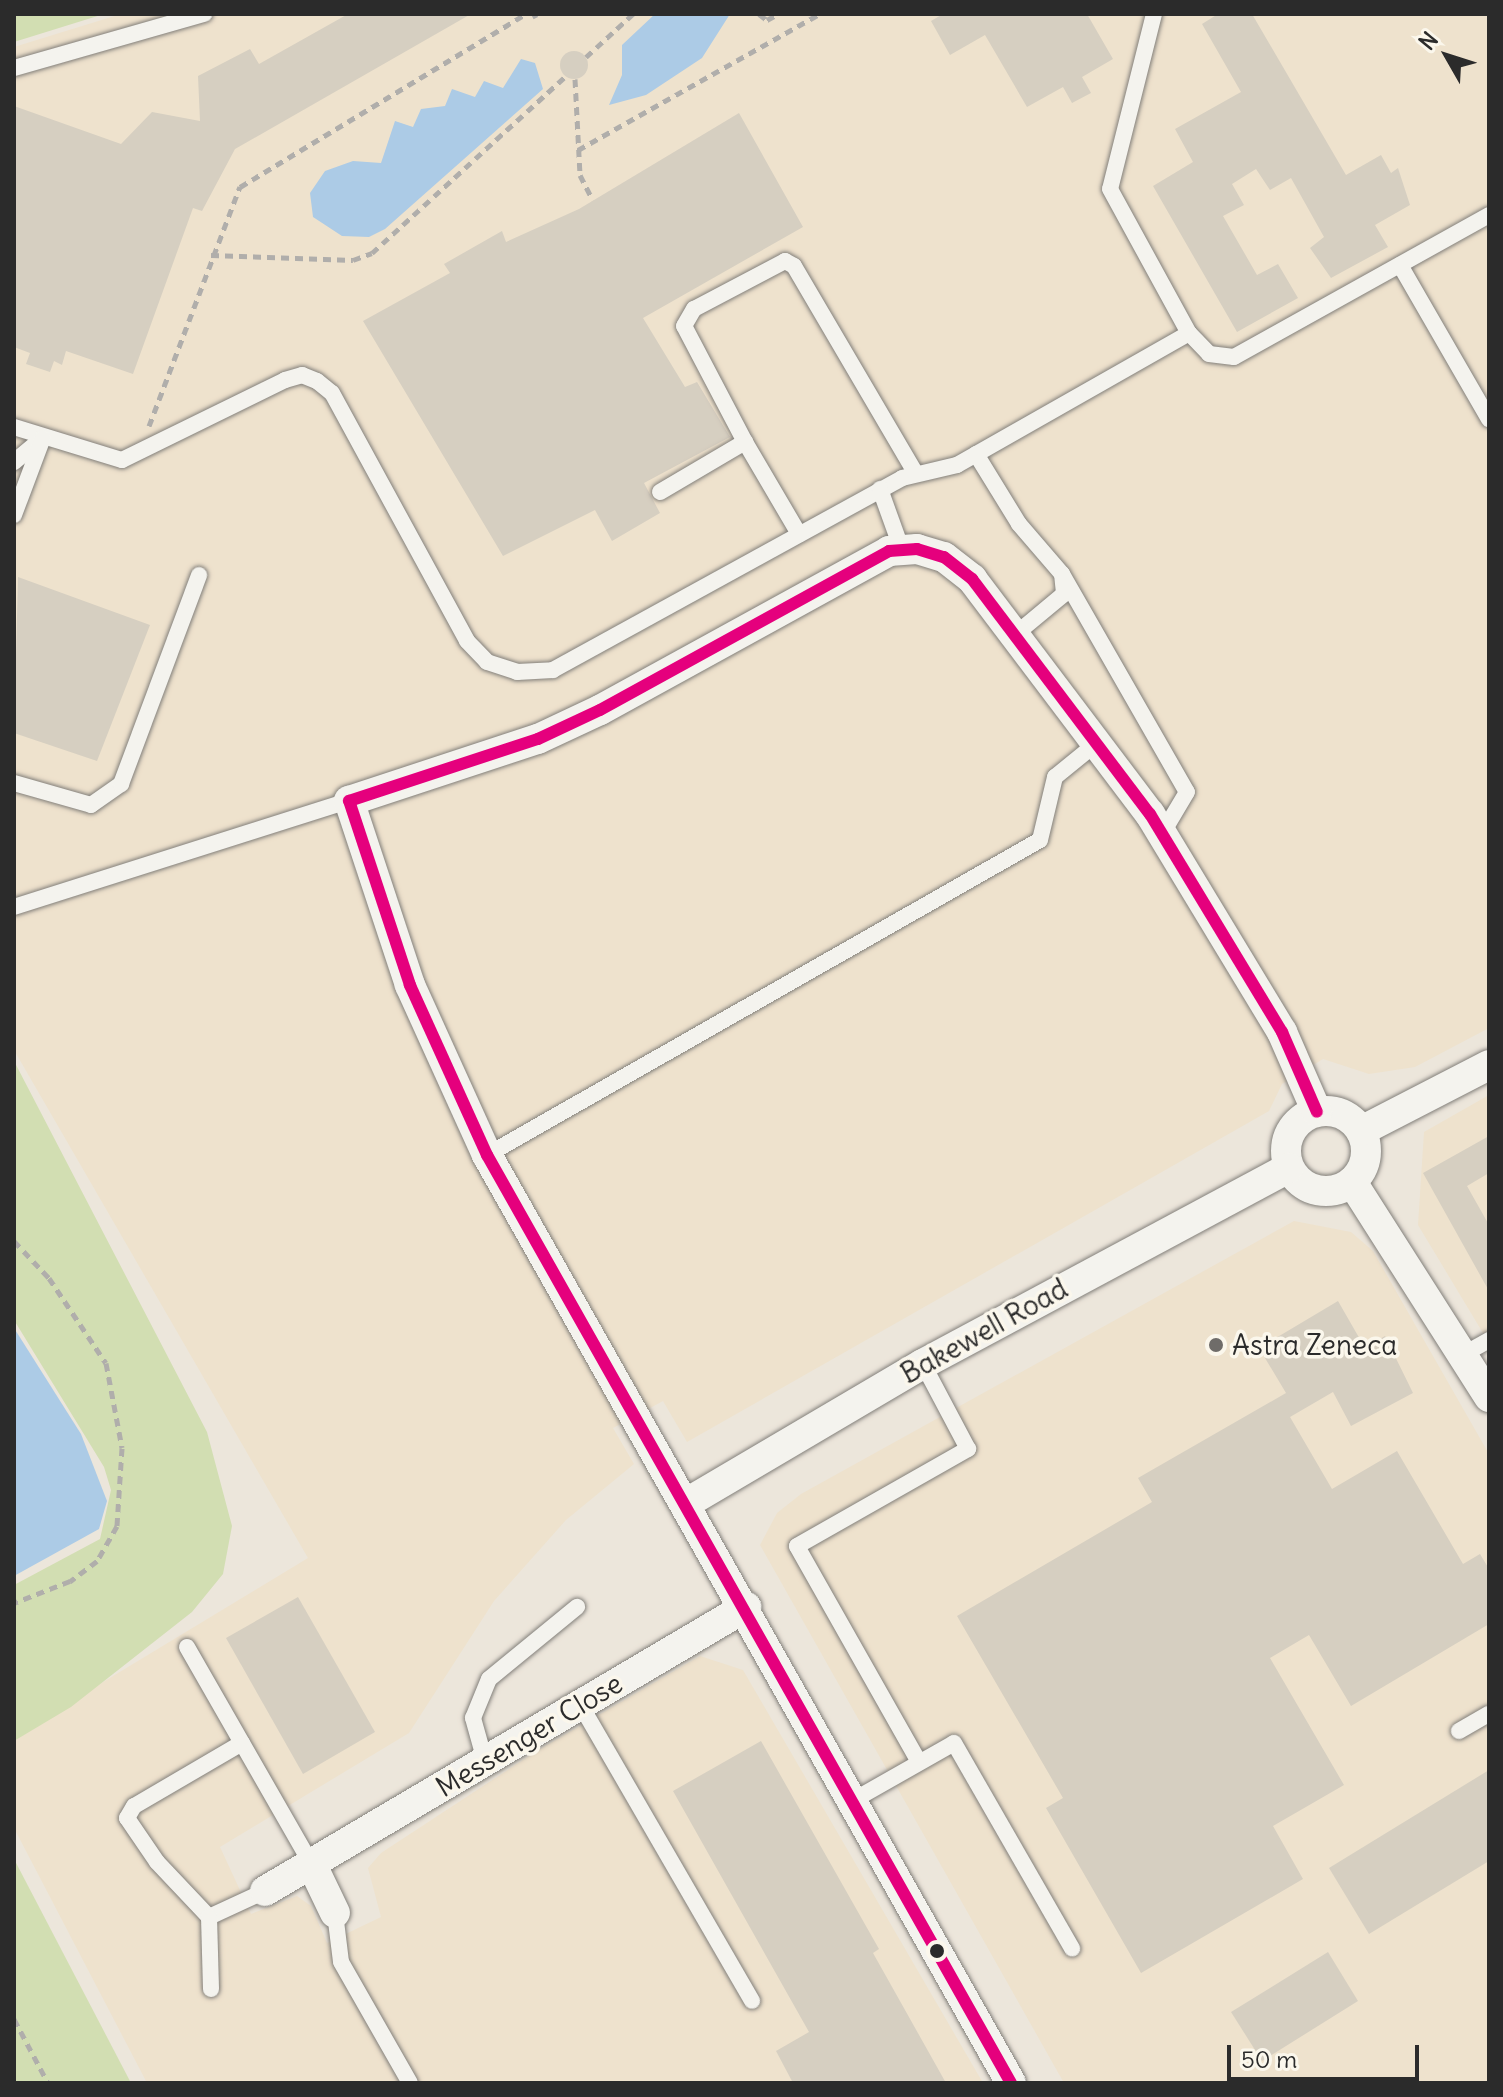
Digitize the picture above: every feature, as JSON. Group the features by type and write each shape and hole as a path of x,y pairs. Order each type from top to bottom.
{"street":[{"path":"1011,2083 746,1607 487,1155 410,985 349,801 538,739 732,640 848,569 902,550 944,557 972,579 1016,634 1098,742 1162,834 1282,1032 1317,1112"},
{"path":"1361,1131 1489,1065"},
{"path":"1317,1112 1348,1118 1361,1131 1366,1162 1352,1182 1328,1189 1301,1182 1289,1168 1284,1153 1293,1127 1317,1112"},
{"name":"Bakewell Road","path":"685,1504 923,1364 1289,1168"},
{"path":"1352,1182 1482,1368"},
{"name":"Messenger Close","path":"265,1891 746,1607"},
{"path":"312,1865 335,1913"}],"lane":[{"path":"14,68 204,14"},
{"path":"1154,14 1110,189 1189,333 1209,354 1234,357 1489,215"},
{"path":"799,534 745,442 684,326 694,309 785,261 794,266 916,474"},
{"path":"1400,265 1489,419"},
{"path":"14,427 122,460 137,457 285,380 302,375 317,381 332,393 467,641 487,662 517,672 553,670 880,489 976,454 1189,333"},
{"path":"14,462 43,438"},
{"path":"14,515 43,438"},
{"path":"660,492 745,442"},
{"path":"976,454 1019,524 1062,574 1187,792 1162,834"},
{"path":"880,489 902,550"},
{"path":"1016,634 1064,594 1062,574"},
{"path":"14,783 91,805 121,784 199,575"},
{"path":"487,1155 1040,840 1055,777 1098,742"},
{"path":"14,907 349,801"},
{"path":"919,1762 797,1546 968,1449 923,1364"},
{"path":"485,1761 473,1718 489,1679 577,1607"},
{"path":"187,1647 312,1865"},
{"path":"580,1704 752,2001"},
{"path":"1459,1731 1489,1714"},
{"path":"211,1989 209,1917 157,1862 128,1812 242,1743"},
{"path":"852,1801 954,1743 1072,1948"},
{"path":"209,1917 265,1891"},
{"path":"335,1913 341,1962 410,2083"}],"path":[{"path":"137,457 232,198 255,174 493,39 526,14"},
{"path":"586,57 633,14"},
{"path":"759,14 767,20 778,14"},
{"path":"578,150 819,14"},
{"path":"211,255 353,260 372,253 566,76"},
{"path":"575,79 580,175 593,200"},
{"path":"14,1241 49,1278 106,1363 122,1448 117,1526 97,1561 70,1581 14,1603"},
{"path":"14,2019 48,2083"}],"shaded area":[{"path":"121,14 1489,14 1489,1028 1415,1067 1369,1074 1323,1059 1282,1084 1269,1111 687,1442 663,1401 613,1428 634,1464 566,1520 494,1601 409,1733 220,1847 251,1914 297,1896 311,1906 327,1943 381,1917 368,1868 381,1853 535,1752 700,1656 743,1670 983,2083 147,2083 14,1828 14,1736 308,1558 14,1050 14,47"},
{"path":"1489,1095 1489,1343 1418,1225 1424,1132"},
{"path":"1294,1221 1351,1232 1373,1251 1489,1454 1489,2083 1064,2083 760,1545 777,1513 801,1494"}],"green space":[{"path":"14,14 104,14 14,42"},
{"path":"14,1061 207,1432 232,1526 223,1574 192,1612 71,1707 14,1741 14,1585 100,1539 111,1490 104,1467 14,1320"},
{"path":"14,1859 131,2083 14,2083"}],"water":[{"path":"655,14 730,14 702,58 646,95 609,105 622,75 622,45"},
{"path":"521,59 535,63 543,89 385,229 369,237 342,236 313,217 310,193 325,171 353,161 381,163 395,121 413,127 421,109 445,106 452,89 475,97 484,81 503,88"},
{"path":"14,1328 81,1434 107,1501 99,1529 14,1576"}],"building":[{"path":"348,14 471,14 235,149 202,211 193,208 133,374 66,351 62,365 54,361 50,372 26,364 30,353 14,347 14,106 121,144 152,112 200,121 198,76 250,49 259,64"},
{"path":"943,14 1087,14 1113,59 1082,77 1091,93 1072,103 1063,87 1027,107 985,35 950,55 931,21"},
{"path":"1218,14 1252,14 1346,175 1381,155 1391,173 1398,168 1410,205 1375,225 1388,247 1331,278 1310,248 1324,237 1291,178 1270,190 1256,169 1232,184 1244,205 1223,216 1257,275 1278,264 1298,298 1237,332 1153,186 1193,162 1175,129 1241,92 1202,24"},
{"path":"574,51 584,55 588,65 584,75 574,79 564,75 560,65 564,55"},
{"path":"739,113 803,227 643,318 685,387 697,382 730,437 644,483 660,513 612,541 595,510 503,556 363,321 450,273 444,264 502,231 506,242 579,209"},
{"path":"18,577 150,625 97,761 14,733"},
{"path":"1489,1136 1489,1173 1467,1186 1489,1225 1489,1291 1423,1173"},
{"path":"1338,1301 1365,1348 1385,1336 1413,1393 1351,1426 1333,1392 1290,1417 1332,1489 1397,1451 1463,1564 1480,1554 1489,1569 1489,1624 1351,1706 1309,1635 1270,1658 1344,1785 1273,1826 1303,1879 1141,1973 1046,1808 1063,1798 957,1616 1152,1502 1138,1478 1286,1393 1259,1348"},
{"path":"298,1597 375,1732 303,1774 226,1638"},
{"path":"761,1741 879,1949 873,1953 946,2083 793,2083 776,2051 809,2032 673,1791"},
{"path":"1489,1770 1489,1861 1369,1934 1329,1868"},
{"path":"1328,1952 1358,2001 1262,2061 1231,2012"}],"transit line":[{"path":"1011,2083 487,1155 410,985 349,801 538,739 600,710 889,551 917,549 944,557 972,579 1150,814 1282,1032 1317,1112"}],"place":[{"name":"Astra Zeneca","path":"1216,1345"}]}
